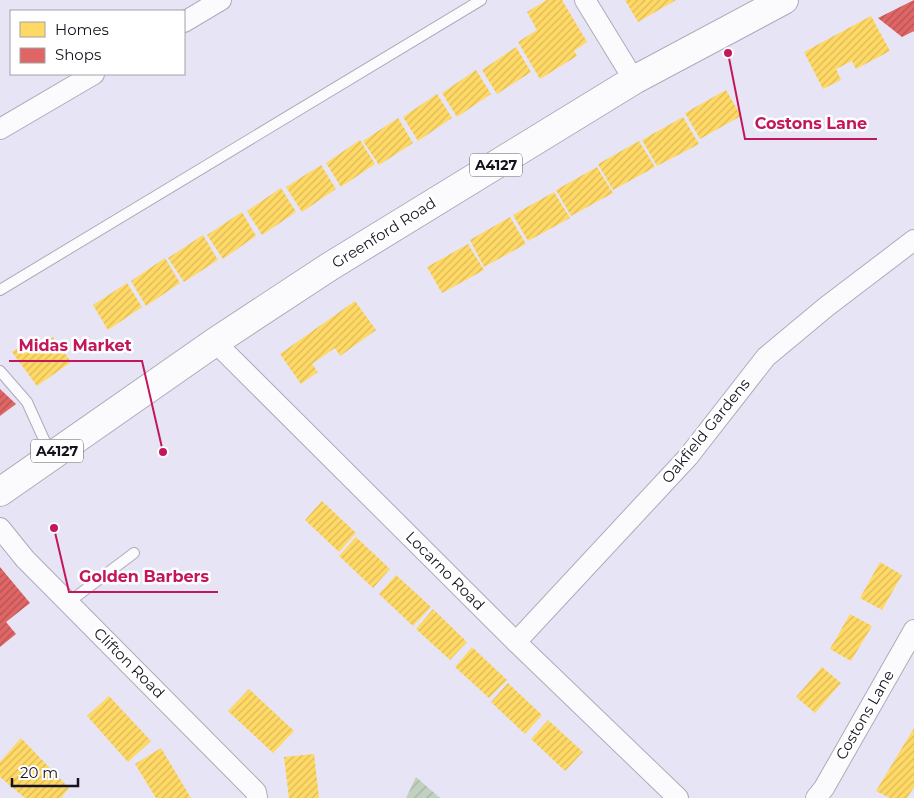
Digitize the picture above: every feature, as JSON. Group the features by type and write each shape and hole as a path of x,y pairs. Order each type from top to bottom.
{"main road":[{"name":"Greenford Road","path":"0,492 215,342 329,267 634,80 784,0"}],"street":[{"path":"185,21 221,0"},
{"path":"584,0 634,80"},
{"path":"0,129 92,75"},
{"name":"Oakfield Gardens","path":"516,642 688,457 766,357 826,307 914,240"},
{"name":"Locarno Road","path":"215,342 516,642 678,798"},
{"name":"Clifton Road","path":"0,528 25,559 256,792 257,798"},
{"name":"Costons Lane","path":"816,798 914,630"}],"lane":[{"path":"0,290 481,0"},
{"path":"0,371 27,402 52,455"},
{"path":"69,602 134,553"}],"green space":[{"path":"416,777 440,798 406,798"}],"building: Homes":[{"path":"547,0 562,0 587,42 574,51 577,56 540,79 518,42 537,30 527,12"},
{"path":"625,0 676,0 638,22"},
{"path":"871,16 890,51 856,69 852,61 836,69 841,80 823,89 804,52"},
{"path":"516,47 531,72 497,94 482,70"},
{"path":"476,70 491,94 457,117 442,93"},
{"path":"726,90 741,116 700,139 685,113"},
{"path":"437,94 452,118 418,141 403,117"},
{"path":"683,117 699,144 657,166 642,140"},
{"path":"398,118 413,143 379,165 363,141"},
{"path":"360,140 375,164 341,187 326,163"},
{"path":"639,141 655,167 613,190 598,164"},
{"path":"321,165 336,189 302,212 286,187"},
{"path":"597,167 613,193 571,216 556,190"},
{"path":"281,188 296,212 262,235 247,211"},
{"path":"554,192 570,218 528,241 513,215"},
{"path":"242,212 256,236 223,259 207,235"},
{"path":"510,217 526,244 484,267 470,240"},
{"path":"203,235 218,260 184,282 168,258"},
{"path":"468,244 484,270 442,293 427,267"},
{"path":"165,258 180,283 146,306 131,281"},
{"path":"127,283 142,307 108,330 93,305"},
{"path":"355,301 376,330 340,356 335,348 312,364 318,372 301,384 280,354"},
{"path":"53,337 71,362 37,386 12,352 30,339 37,348"},
{"path":"322,501 356,533 339,552 305,520"},
{"path":"356,537 390,569 373,588 339,556"},
{"path":"880,562 902,575 882,610 860,598"},
{"path":"396,575 431,607 413,626 379,594"},
{"path":"433,609 467,642 450,660 416,629"},
{"path":"850,614 872,626 851,661 830,649"},
{"path":"472,647 507,680 489,698 455,667"},
{"path":"822,667 841,683 815,713 796,697"},
{"path":"508,683 542,715 525,734 491,702"},
{"path":"249,689 294,731 273,753 228,711"},
{"path":"109,696 151,741 128,762 87,716"},
{"path":"548,720 583,752 565,771 531,739"},
{"path":"914,728 914,787 907,798 890,798 876,791"},
{"path":"21,738 69,788 61,798 25,798 0,777 0,762"},
{"path":"161,748 191,798 156,798 135,764"},
{"path":"314,754 319,798 289,798 284,757"}],"building: Shops":[{"path":"914,0 914,31 902,37 878,18"},
{"path":"0,389 16,404 0,416"},
{"path":"0,567 30,603 6,622 16,634 0,647"}],"place":[{"name":"Costons Lane","path":"728,53"},
{"name":"Midas Market","path":"163,452"},
{"name":"Golden Barbers","path":"54,528"}]}
